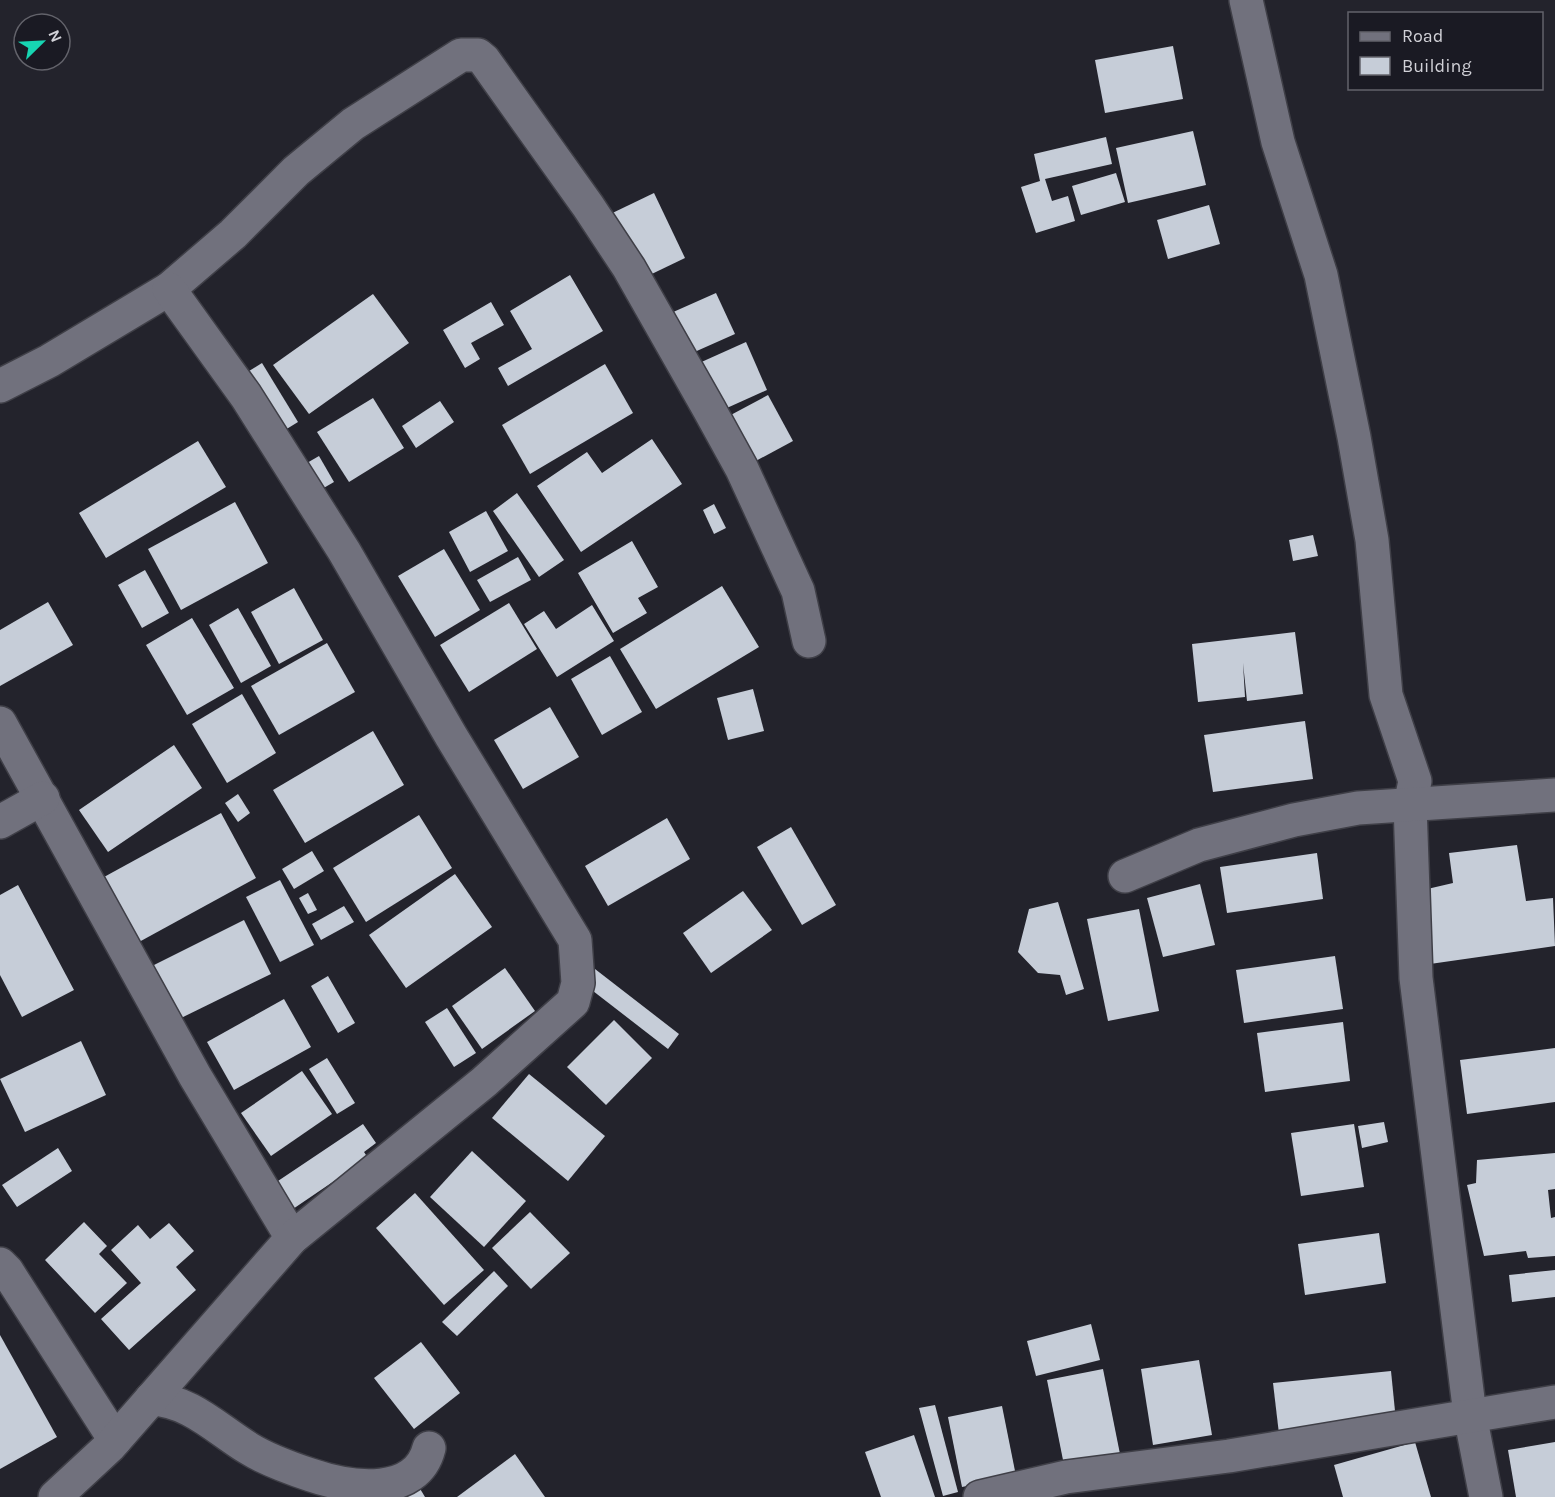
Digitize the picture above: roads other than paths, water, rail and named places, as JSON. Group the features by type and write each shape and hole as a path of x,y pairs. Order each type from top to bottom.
{"street":[{"path":"1246,0 1278,142 1321,275 1372,540 1386,695 1396,732 1415,782 1410,805 1416,978 1470,1415 1486,1497"},
{"path":"0,386 49,361 169,289 233,234 296,171 353,124 461,55 478,55 484,60 594,215 629,268 709,409 751,487 798,591 809,641"},
{"path":"55,1497 115,1440 292,1238 484,1082 573,1002 578,983 579,959 575,940 451,736 344,551 246,396 169,289"},
{"path":"0,723 195,1076 292,1238"},
{"path":"1125,876 1199,845 1294,820 1358,808 1555,795"},
{"path":"0,822 43,798"},
{"path":"0,1264 8,1271 115,1440"},
{"path":"151,1399 165,1399 189,1408 249,1449 292,1469 350,1488 380,1492 402,1487 426,1462 429,1448"},
{"path":"980,1497 1066,1477 1229,1456 1555,1402"}]}
